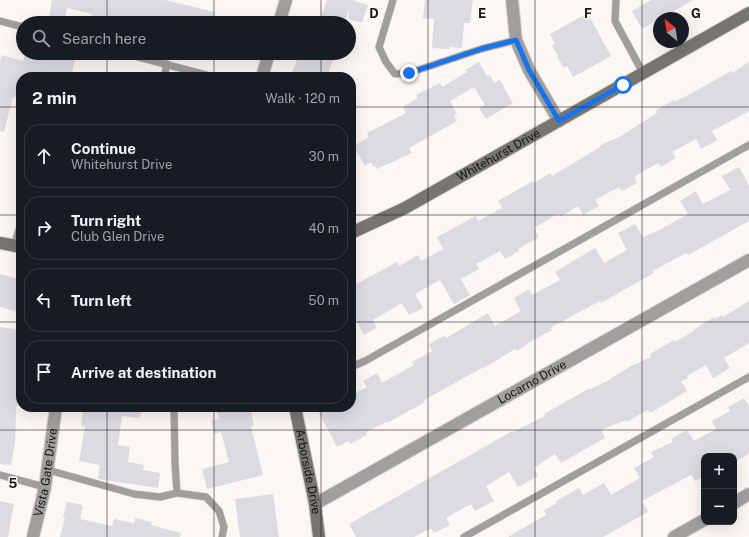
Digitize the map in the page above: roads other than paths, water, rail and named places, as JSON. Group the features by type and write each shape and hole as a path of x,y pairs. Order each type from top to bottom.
{"street":[{"path":"512,0 516,40 529,70 559,121"},
{"path":"280,16 283,1"},
{"name":"Whitehurst Drive","path":"356,231 405,208 749,13"},
{"path":"263,72 267,60"},
{"path":"0,242 16,246"},
{"name":"Locarno Drive","path":"315,504 749,260"},
{"name":"Vista Gate Drive","path":"33,537 45,487 55,412"},
{"name":"Arborside Drive","path":"296,412 315,504 319,537"},
{"path":"737,501 749,494"},
{"path":"674,537 701,522"}],"lane":[{"path":"393,0 379,48 386,62 395,74 409,73 481,49 516,40"},
{"path":"616,0 615,21 643,73"},
{"path":"0,22 16,25"},
{"path":"151,60 196,72"},
{"path":"165,72 167,64"},
{"path":"356,365 749,145"},
{"path":"464,537 749,377"},
{"path":"174,412 175,463 178,493"},
{"path":"48,470 134,494 160,496 178,493 206,497 219,511 224,527 222,537"},
{"path":"0,475 45,487"}]}
